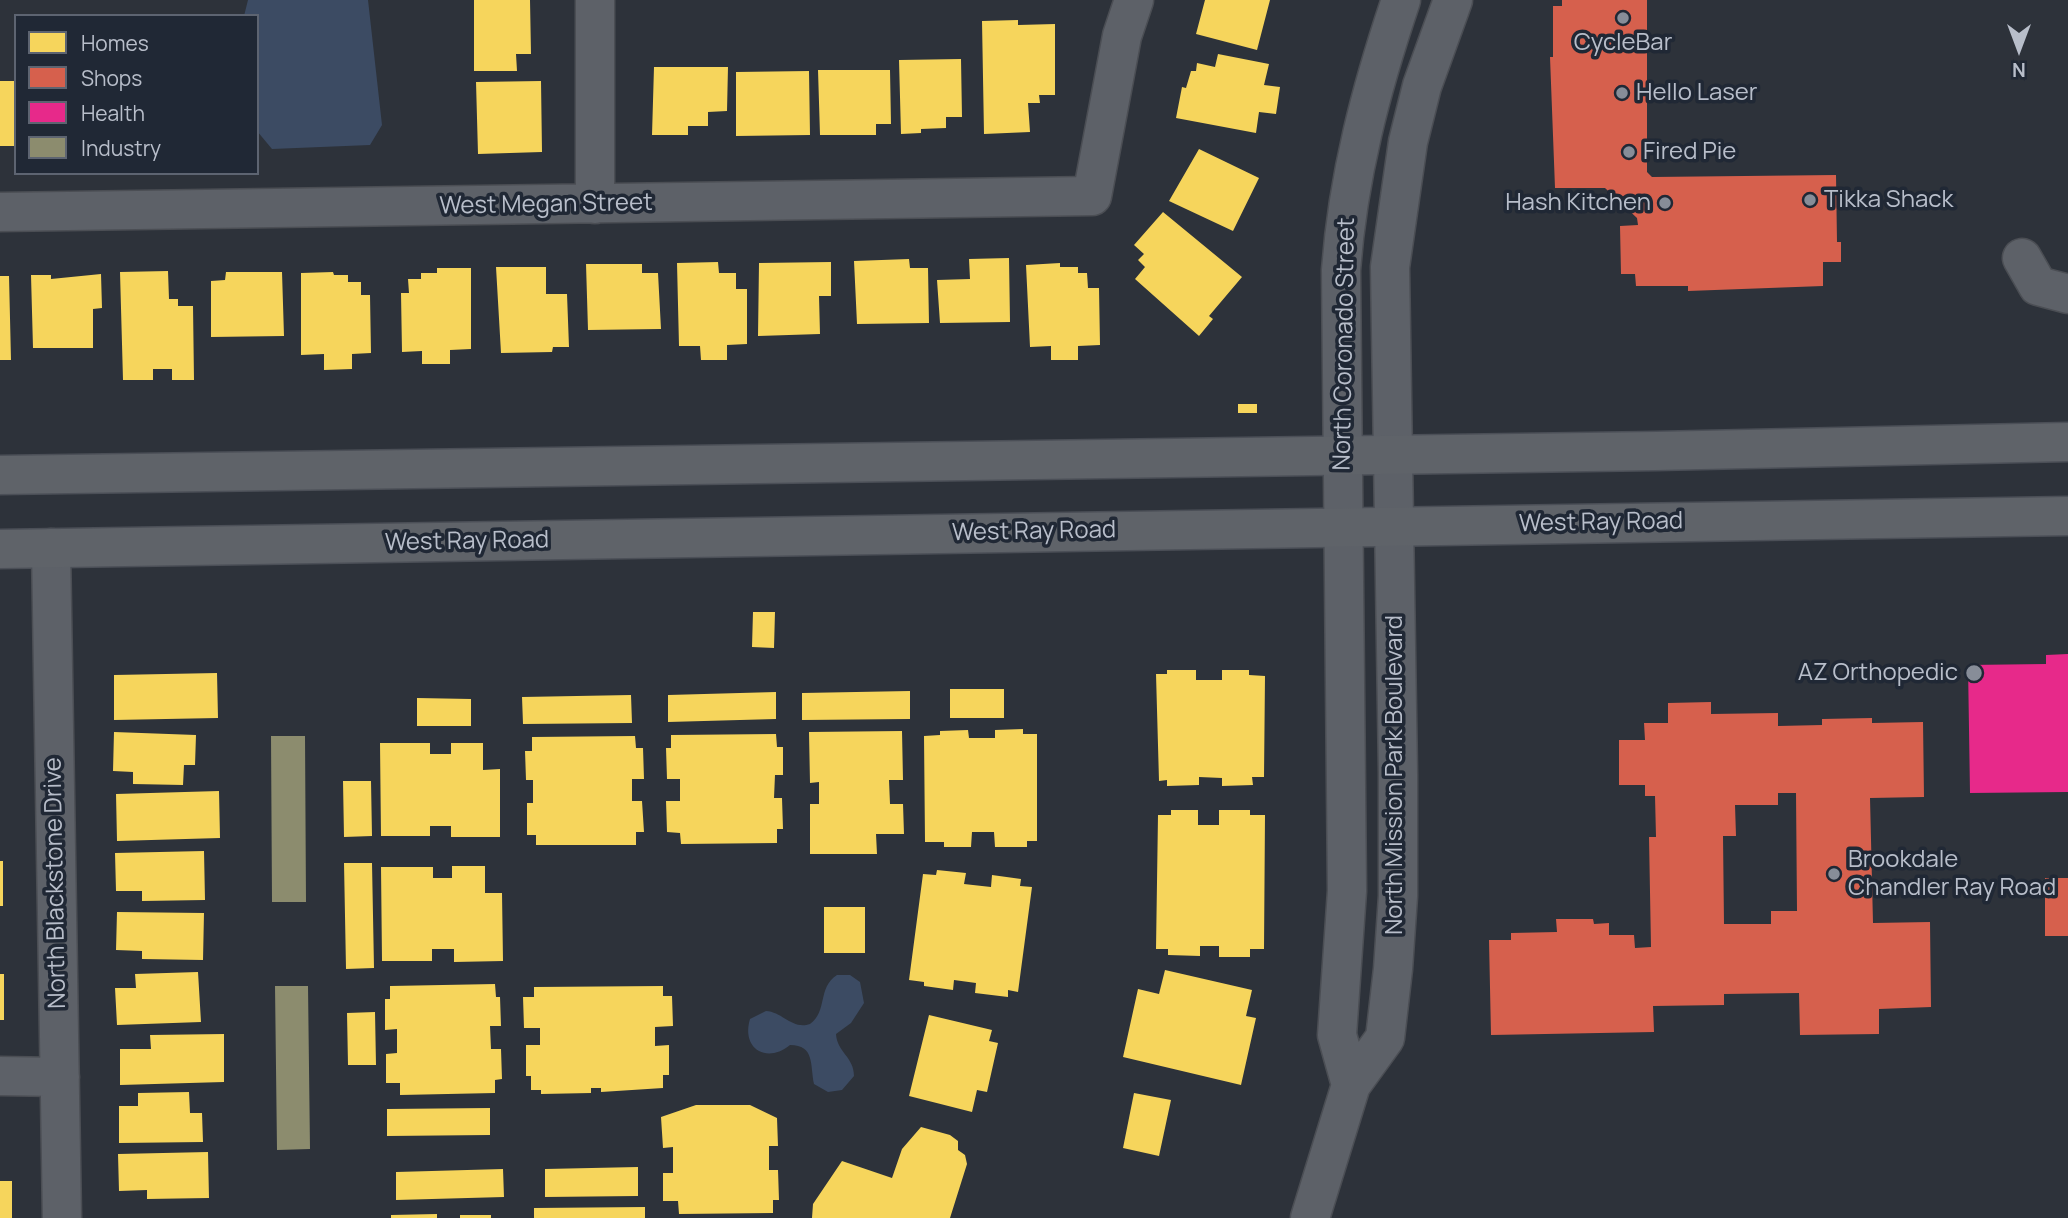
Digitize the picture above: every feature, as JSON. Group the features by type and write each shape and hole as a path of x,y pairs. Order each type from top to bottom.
{"main road":[{"path":"0,475 2068,442"},
{"path":"2020,517 2068,500"},
{"name":"West Ray Road","path":"0,549 2068,516"}],"street":[{"path":"595,0 595,204"},
{"name":"West Megan Street","path":"0,212 1092,197 1122,36 1134,0"},
{"name":"North Coronado Street","path":"1343,527 1340,323 1346,215 1368,107 1401,0"},
{"name":"North Coronado Street","path":"1391,454 1390,267 1397,205 1422,86 1453,0"},
{"path":"2022,258 2038,286 2068,295"},
{"name":"North Mission Park Boulevard","path":"1310,1218 1351,1085 1385,1038 1393,970 1398,815 1391,454"},
{"name":"North Mission Park Boulevard","path":"1343,527 1347,891 1338,1035 1351,1085"},
{"name":"North Blackstone Drive","path":"51,548 62,1218"},
{"path":"0,1076 60,1076"}],"water":[{"path":"248,0 368,0 382,125 370,145 272,149 259,133 259,14 244,14"},
{"path":"837,975 850,975 860,982 864,1003 851,1023 836,1034 854,1076 842,1090 828,1092 814,1084 810,1057 804,1048 790,1045 781,1051 765,1053 753,1045 748,1030 750,1019 766,1011 798,1025 810,1024 819,1013 827,986"}],"building: Homes":[{"path":"474,0 530,0 531,54 516,54 517,71 474,71"},
{"path":"1205,0 1270,0 1257,50 1196,34"},
{"path":"1018,20 1018,25 1055,24 1055,95 1039,95 1040,103 1028,103 1030,132 984,134 982,21"},
{"path":"1218,54 1269,64 1264,85 1280,87 1276,114 1259,112 1256,133 1176,118 1182,87 1186,88 1191,71 1196,71 1197,63 1215,67"},
{"path":"961,59 962,117 946,117 946,128 921,129 921,133 901,134 899,60"},
{"path":"654,67 728,67 727,111 708,112 708,126 688,126 688,135 652,135"},
{"path":"818,70 890,70 891,124 876,124 876,135 820,135"},
{"path":"809,71 810,135 736,136 736,72"},
{"path":"0,81 14,81 14,146 0,146"},
{"path":"541,81 542,152 478,154 476,82"},
{"path":"1199,149 1259,178 1233,231 1169,201"},
{"path":"1163,212 1242,277 1209,316 1213,319 1199,336 1135,279 1145,267 1138,260 1144,254 1134,245"},
{"path":"1009,258 1010,322 940,323 937,280 970,279 969,259"},
{"path":"909,259 910,268 928,268 929,323 857,324 854,261"},
{"path":"718,262 719,273 736,273 736,289 747,289 747,344 727,345 727,360 701,360 700,346 679,346 677,263"},
{"path":"831,262 831,296 819,296 820,334 758,336 759,263"},
{"path":"1060,263 1060,267 1078,267 1078,273 1087,273 1088,288 1099,288 1100,345 1078,346 1078,360 1051,360 1051,346 1030,347 1026,265"},
{"path":"586,264 642,264 642,273 658,273 661,329 588,330"},
{"path":"496,267 546,267 546,294 567,294 569,347 553,347 552,352 501,353"},
{"path":"437,268 471,268 471,349 450,350 450,364 422,364 422,351 402,352 401,293 409,293 408,279 421,279 421,273 437,273"},
{"path":"168,271 169,299 178,299 178,306 193,306 194,380 172,380 172,369 153,369 153,380 123,380 120,272"},
{"path":"226,272 282,272 284,336 211,337 211,281 225,280"},
{"path":"333,272 334,275 348,275 348,282 361,282 361,295 370,295 371,353 352,354 352,369 324,370 324,354 301,355 301,273"},
{"path":"101,274 102,308 93,309 93,348 33,348 31,275 51,275 51,279"},
{"path":"0,276 9,276 11,360 0,360"},
{"path":"1238,404 1257,404 1257,413 1238,413"},
{"path":"753,612 775,612 774,648 752,647"},
{"path":"1167,670 1196,670 1196,680 1222,680 1222,670 1249,670 1249,675 1265,676 1264,777 1252,777 1253,785 1222,786 1222,778 1199,777 1199,785 1167,786 1167,780 1159,781 1156,674 1167,674"},
{"path":"217,673 218,718 114,720 114,675"},
{"path":"950,689 1004,689 1004,718 950,718"},
{"path":"910,691 910,719 802,720 802,693"},
{"path":"776,692 776,719 668,722 668,695"},
{"path":"631,695 632,723 523,724 522,697"},
{"path":"417,698 471,699 471,726 417,726"},
{"path":"1023,729 1023,734 1037,734 1037,841 1027,841 1027,847 995,847 994,832 972,832 971,847 944,847 944,842 925,842 924,736 940,735 940,731 968,730 969,738 995,738 995,730"},
{"path":"902,731 903,780 889,780 890,804 903,804 904,834 876,834 877,854 810,854 810,804 819,804 819,782 810,783 809,732"},
{"path":"114,732 196,735 195,765 184,765 183,785 133,784 133,772 113,771"},
{"path":"776,734 777,747 783,747 783,775 775,775 774,798 782,798 783,829 777,829 777,843 681,844 680,833 667,832 666,801 680,801 680,779 667,779 666,748 671,748 671,735"},
{"path":"635,736 636,748 643,748 644,779 632,779 632,801 642,801 644,832 636,832 636,845 536,845 536,835 527,835 527,803 533,803 533,780 526,780 525,751 532,751 532,737"},
{"path":"380,743 430,743 430,754 451,754 451,743 483,743 483,770 500,769 500,837 451,837 451,826 430,826 430,836 381,836"},
{"path":"343,781 371,781 372,836 344,837"},
{"path":"219,791 220,838 117,841 116,794"},
{"path":"1171,810 1198,810 1198,825 1219,825 1219,810 1250,810 1250,815 1265,815 1264,949 1250,949 1250,957 1219,957 1219,946 1200,946 1200,956 1168,955 1168,949 1156,949 1158,815 1171,815"},
{"path":"204,851 205,900 142,901 142,891 116,891 115,853"},
{"path":"0,861 3,861 3,906 0,906"},
{"path":"344,863 372,863 374,968 346,969"},
{"path":"452,866 485,866 485,893 502,893 503,961 454,962 454,949 432,949 432,961 382,961 381,867 433,867 433,878 452,878"},
{"path":"937,870 966,873 964,884 991,887 992,875 1021,879 1020,886 1032,887 1018,992 1008,990 1008,997 975,993 976,983 954,980 953,990 924,986 924,982 909,980 923,874 936,875"},
{"path":"824,907 865,907 865,953 824,953"},
{"path":"117,912 204,913 203,960 142,959 142,951 116,950"},
{"path":"1165,970 1252,990 1246,1016 1256,1018 1241,1085 1123,1057 1138,989 1159,994"},
{"path":"198,972 201,1022 117,1025 115,988 136,988 135,974"},
{"path":"0,974 4,974 4,1020 0,1020"},
{"path":"495,984 496,997 500,997 501,1026 490,1026 491,1049 501,1049 502,1079 495,1080 495,1093 400,1095 400,1083 386,1083 386,1054 397,1053 397,1029 385,1030 385,999 390,999 390,986"},
{"path":"663,986 663,996 672,996 673,1026 655,1027 655,1046 669,1045 669,1075 663,1075 663,1088 601,1092 601,1088 591,1088 591,1093 541,1094 541,1090 531,1090 531,1076 526,1076 526,1045 540,1045 540,1028 524,1028 523,997 534,997 534,987"},
{"path":"375,1012 376,1065 348,1065 347,1013"},
{"path":"929,1015 992,1030 989,1041 998,1043 987,1092 977,1090 972,1112 909,1096"},
{"path":"224,1034 224,1082 120,1085 120,1049 151,1049 150,1035"},
{"path":"189,1092 190,1113 202,1113 203,1142 119,1143 119,1106 138,1106 138,1093"},
{"path":"1134,1093 1171,1100 1159,1156 1123,1148"},
{"path":"696,1105 750,1105 777,1118 778,1146 769,1146 769,1170 778,1170 779,1200 773,1200 773,1213 679,1214 678,1201 663,1201 663,1173 673,1173 673,1147 663,1148 661,1117"},
{"path":"490,1108 490,1135 387,1136 387,1109"},
{"path":"921,1127 950,1135 958,1141 958,1150 965,1155 967,1164 950,1218 812,1218 813,1204 842,1161 892,1178 902,1149"},
{"path":"208,1152 209,1198 147,1199 147,1190 119,1191 118,1154"},
{"path":"638,1167 638,1196 545,1197 545,1169"},
{"path":"503,1169 504,1197 396,1200 396,1172"},
{"path":"0,1181 12,1181 12,1218 0,1218"},
{"path":"645,1207 645,1218 534,1218 534,1208"},
{"path":"437,1214 437,1218 391,1218 391,1215"},
{"path":"460,1215 491,1215 491,1218 460,1218"}],"building: Shops":[{"path":"1562,0 1647,0 1647,172 1652,177 1836,175 1837,242 1841,242 1841,262 1823,262 1823,286 1688,291 1688,286 1636,286 1635,274 1621,274 1620,226 1638,225 1637,218 1605,188 1555,188 1550,57 1553,57 1553,6 1562,6"},
{"name":"Brookdale Chandler Ray Road","path":"1711,702 1711,714 1778,713 1778,726 1822,725 1822,719 1872,718 1872,723 1923,722 1924,797 1870,798 1873,923 1930,922 1931,1007 1879,1009 1879,1034 1800,1035 1799,993 1724,994 1724,1005 1653,1006 1654,1032 1491,1035 1489,940 1511,940 1511,933 1557,932 1556,919 1593,919 1594,924 1609,923 1609,935 1634,935 1635,948 1651,947 1649,837 1656,837 1655,796 1645,796 1645,785 1619,785 1619,740 1645,740 1644,723 1668,723 1668,703","holes":["1778,793 1796,793 1797,911 1771,911 1771,924 1724,924 1723,836 1736,836 1735,805 1778,805"]},
{"path":"2045,878 2068,878 2068,936 2045,936"}],"building: Health":[{"path":"2068,654 2068,792 1970,793 1968,665 2046,664 2046,655"}],"building: Industry":[{"path":"271,736 305,736 306,902 272,902"},
{"path":"275,986 308,986 310,1149 277,1150"}],"place":[{"name":"CycleBar","path":"1623,18"},
{"name":"Hello Laser","path":"1622,93"},
{"name":"Fired Pie","path":"1629,152"},
{"name":"Tikka Shack","path":"1810,200"},
{"name":"Hash Kitchen","path":"1665,203"},
{"name":"AZ Orthopedic","path":"1974,673"},
{"name":"Brookdale Chandler Ray Road","path":"1834,874"}]}
